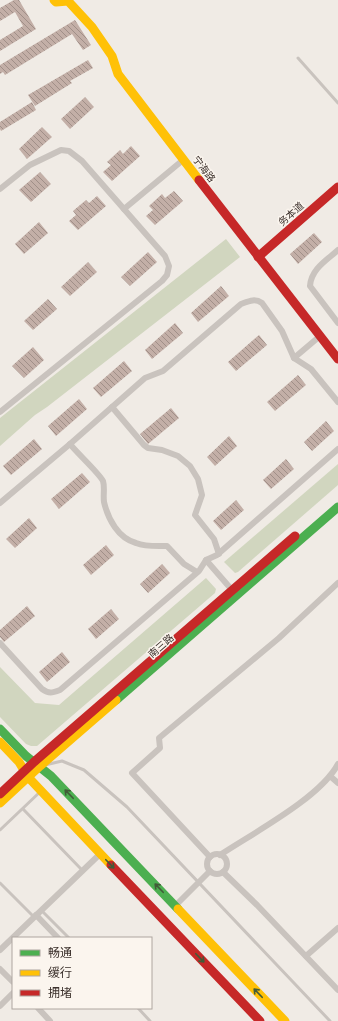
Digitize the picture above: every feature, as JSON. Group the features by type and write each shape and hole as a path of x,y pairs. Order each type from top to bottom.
{"street":[{"name":"宁海路","path":"54,0 56,2 68,0 81,13 112,56 118,74 338,359"},
{"path":"0,189 30,165 61,150 69,151 82,161 165,256 169,266 167,275 162,281 0,412"},
{"path":"124,209 183,160"},
{"name":"务本道","path":"258,257 338,187"},
{"path":"338,250 314,271 310,279 310,286 338,323"},
{"path":"0,503 70,444 144,378 162,371 241,304 250,300 257,300 262,303 282,331 294,358 311,369 338,402"},
{"path":"294,358 320,336"},
{"path":"112,407 144,445 148,448 162,450 178,456 190,466 198,479 202,495 194,515 214,539 219,554"},
{"path":"70,444 102,480 107,514 113,526 123,536 135,543 149,546 166,546 184,564 197,572"},
{"path":"0,643 42,689 48,693 53,693 60,690 197,572 206,560 219,554 338,449"},
{"name":"南三路","path":"0,794 26,774 232,590 338,498"},
{"name":"南三路","path":"37,764 338,506"},
{"path":"206,560 232,590"},
{"path":"210,857 132,773 160,748 159,738 279,638 338,583"},
{"path":"0,729 26,756 51,776 285,1021"},
{"path":"0,742 20,762 26,774 41,791 260,1021"},
{"path":"210,871 207,863 210,857 216,854 220,855 295,807 318,789 330,776 338,764"},
{"name":"南三路","path":"0,803 26,774"},
{"path":"330,776 338,782"},
{"path":"1,946 100,854"},
{"path":"210,871 219,874 227,867 227,862 220,855"},
{"path":"175,906 210,871"},
{"path":"223,872 257,905 338,990"},
{"path":"35,916 57,937"},
{"path":"306,956 338,928"},
{"path":"0,969 12,981"},
{"path":"0,1006 12,994"},
{"path":"39,1009 47,1020"}],"lane":[{"path":"298,58 338,103"},
{"path":"37,764 62,761 84,770 127,807 330,1021"},
{"path":"0,830 41,791"},
{"path":"22,809 82,870"},
{"path":"0,882 35,916"},
{"path":"41,910 68,937"},
{"path":"139,1009 150,1021"}],"green space":[{"path":"226,239 240,257 35,415 0,446 0,418"},
{"path":"338,464 338,485 238,572 235,573 224,562"},
{"path":"206,578 216,589 215,593 37,746 26,744 0,717 0,667 35,703 59,705"}],"building":[{"path":"14,0 19,0 36,29 0,51 0,40 23,26 15,12 0,21 0,8"},
{"path":"75,20 91,45 83,50 72,34 5,75 3,72 0,74 0,65"},
{"path":"88,60 93,68 70,81 72,83 35,106 28,95"},
{"path":"85,97 94,107 70,129 61,119"},
{"path":"32,102 36,110 1,131 0,122"},
{"path":"42,127 52,137 27,159 19,149"},
{"path":"131,146 140,156 112,181 103,172 111,165 107,162 120,150 123,154"},
{"path":"40,172 51,184 31,202 19,190"},
{"path":"174,191 183,201 155,225 146,216 153,210 149,206 162,194 165,198"},
{"path":"97,196 106,206 78,230 69,221 76,215 73,211 86,200 89,203"},
{"path":"39,222 48,233 24,254 15,244"},
{"path":"314,233 322,242 298,264 290,254"},
{"path":"148,252 157,262 130,286 121,277"},
{"path":"88,262 97,272 70,296 61,287"},
{"path":"221,286 229,296 198,322 191,313"},
{"path":"48,299 57,309 33,330 24,321"},
{"path":"175,323 183,333 152,359 145,350"},
{"path":"259,335 267,345 236,371 228,362"},
{"path":"33,347 44,360 24,378 12,366"},
{"path":"124,361 132,371 101,397 93,388"},
{"path":"298,375 306,385 275,411 267,402"},
{"path":"79,399 87,409 56,436 48,426"},
{"path":"171,408 179,418 148,444 140,434"},
{"path":"326,421 334,431 312,451 304,442"},
{"path":"229,436 237,446 215,466 207,457"},
{"path":"34,439 42,449 11,475 3,466"},
{"path":"286,459 294,469 271,489 263,480"},
{"path":"82,473 90,482 59,509 51,499"},
{"path":"236,500 244,510 221,530 213,521"},
{"path":"29,518 37,528 15,548 6,539"},
{"path":"106,545 114,555 91,575 83,565"},
{"path":"162,564 170,573 148,593 140,584"},
{"path":"27,606 35,616 4,642 0,637 0,630"},
{"path":"111,609 119,619 96,639 88,629"},
{"path":"62,652 70,662 47,682 39,672"}],"traffic: fast":[{"path":"116,700 338,507"},
{"path":"0,729 26,756 51,776 178,909"}],"traffic: slow":[{"path":"54,0 56,2 68,1 92,27 112,56 118,74 199,180"},
{"path":"0,803 116,700"},
{"path":"0,742 19,762 28,777 111,865"},
{"path":"178,909 285,1021"}],"traffic: jam":[{"path":"199,180 338,359"},
{"path":"258,257 338,187"},
{"path":"0,794 34,762 295,536"},
{"path":"111,865 260,1021"}]}
